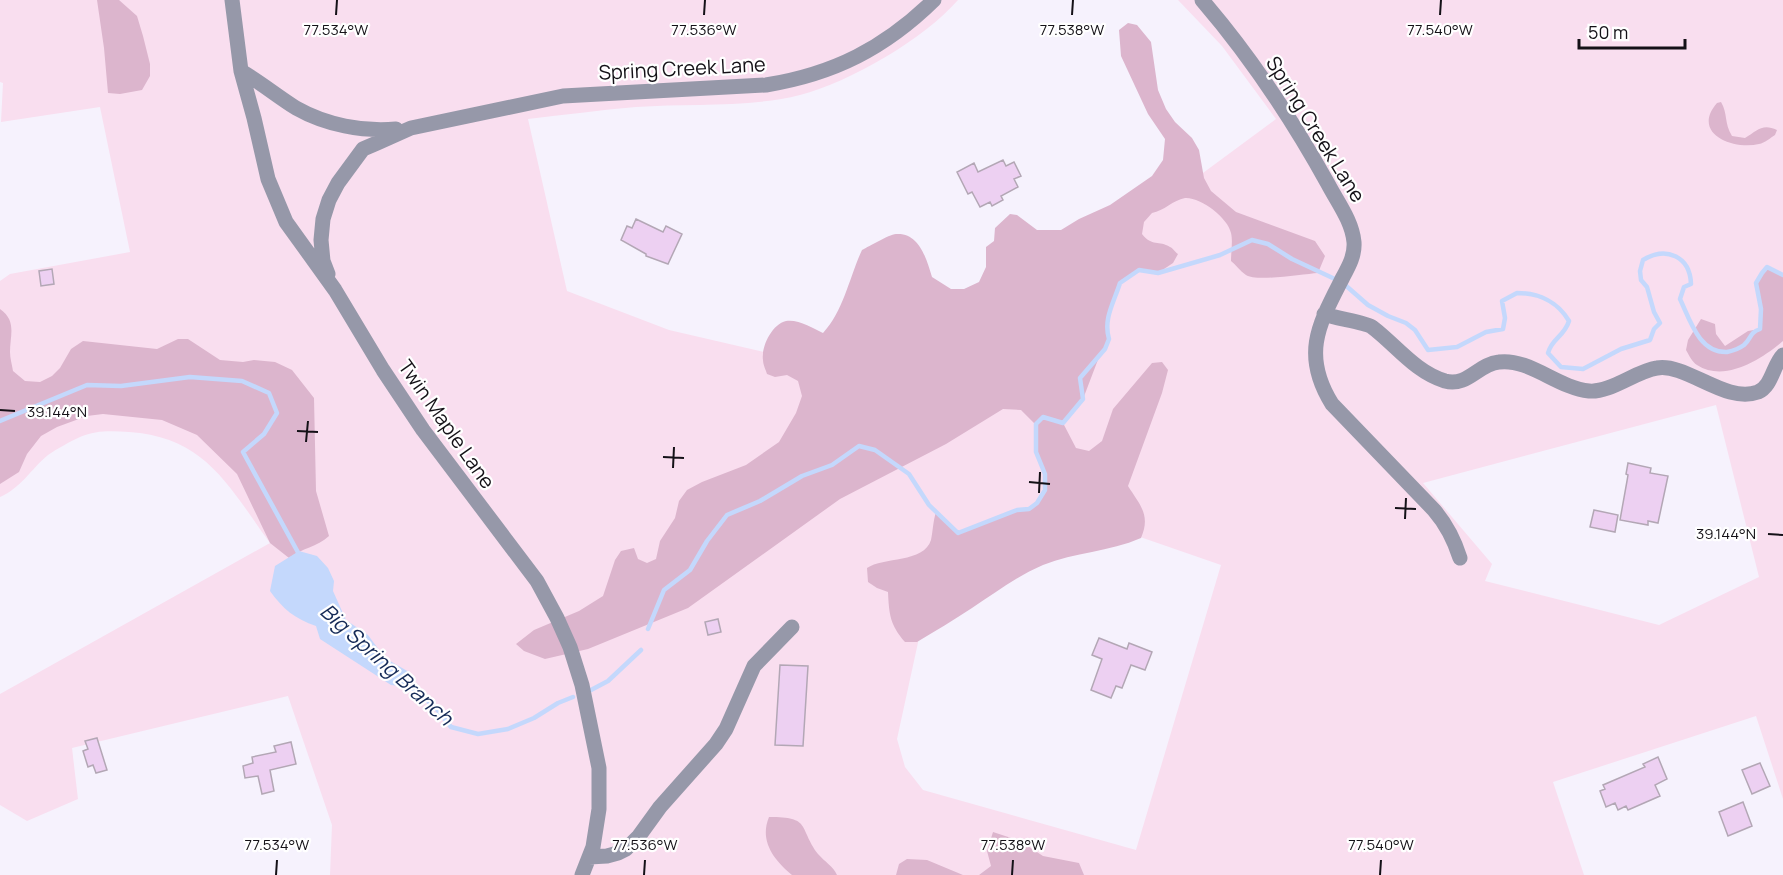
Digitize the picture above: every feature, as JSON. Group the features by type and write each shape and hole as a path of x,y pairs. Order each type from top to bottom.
{"street":[{"name":"Twin Maple Lane","path":"232,0 241,71 268,179 286,222 335,290 383,370 423,430 515,550 537,581 557,618 579,676 599,768 599,809 593,847 582,875"},
{"name":"Spring Creek Lane","path":"241,71 263,83 297,108 342,126 378,131 411,128 563,96 766,85 791,81 832,68 867,53 914,20 934,0"},
{"name":"Spring Creek Lane","path":"1202,0 1258,72 1311,152 1352,230 1354,245 1352,260 1318,329 1315,346 1318,378 1323,390 1332,404 1434,510 1454,539 1460,558"},
{"name":"Spring Creek Lane","path":"335,290 324,261 321,240 323,219 329,200 338,183 363,150 411,128"},
{"path":"1324,315 1371,325 1410,361 1432,376 1458,382 1486,365 1499,362 1517,363 1569,386 1588,391 1599,391 1658,368 1671,369 1721,389 1747,394 1759,392 1766,386 1783,355"},
{"path":"590,857 618,853 626,849 639,836 666,800 716,744 726,729 754,666 792,627"}],"shaded area":[{"path":"0,0 958,0 926,29 885,57 841,80 800,95 760,102 636,107 528,119 567,291 669,330 863,375 970,345 1276,119 1222,46 1178,0 1783,0 1783,799 1756,716 1553,782 1584,875 330,875 332,825 288,696 72,748 78,799 27,821 0,805 0,694 270,543 242,503 213,468 178,444 155,436 110,431 80,437 48,455 20,483 0,497 0,281 10,274 130,252 100,107 1,122 3,83 0,82","holes":["1716,405 1759,577 1659,625 1485,581 1492,564 1423,483","1094,521 1221,565 1136,850 923,790 905,767 897,739 924,615"]},
{"path":"97,0 119,0 137,16 150,64 150,76 142,90 120,94 108,93"},
{"path":"1128,23 1137,25 1151,42 1158,90 1166,109 1175,122 1192,138 1199,150 1204,178 1211,191 1236,212 1315,241 1325,256 1318,273 1269,278 1251,277 1231,261 1232,236 1225,221 1199,201 1181,199 1152,213 1144,222 1142,234 1146,238 1172,248 1178,254 1173,263 1158,273 1139,270 1120,283 1108,318 1109,339 1099,357 1083,399 1063,423 1076,448 1089,451 1102,441 1113,409 1152,363 1162,362 1168,370 1162,393 1128,486 1143,510 1145,523 1141,538 1129,543 1067,557 1033,569 917,642 905,642 891,619 888,592 868,582 867,568 920,553 931,540 936,512 958,533 1017,510 1029,509 1037,503 1045,490 1045,474 1036,452 1035,424 1021,410 1003,409 946,444 840,499 688,608 588,649 545,659 524,651 516,644 534,630 579,611 603,596 615,560 621,551 634,548 638,559 647,563 656,559 660,541 675,518 679,501 687,490 746,465 779,442 796,413 802,396 798,381 787,375 775,377 767,374 763,360 766,343 772,331 786,321 810,326 823,333 841,304 862,250 884,238 896,234 904,235 911,238 921,249 932,277 951,289 964,289 979,282 986,267 986,247 994,241 995,228 1010,214 1017,215 1037,230 1061,230 1110,205 1152,176 1163,160 1165,139 1148,114 1121,56 1119,30"},
{"path":"1721,102 1732,136 1745,138 1767,127 1777,130 1775,135 1765,142 1748,145 1727,142 1718,137 1712,131 1709,123 1710,114 1717,103"},
{"path":"1767,267 1783,275 1783,341 1765,355 1731,370 1708,370 1697,365 1686,350 1688,340 1701,319 1715,324 1716,334 1725,346 1748,331 1760,329 1761,309 1756,283"},
{"path":"0,309 11,323 10,354 13,371 25,381 40,382 52,376 60,368 71,349 83,341 157,349 178,339 188,339 220,360 275,362 292,370 314,398 316,491 329,536 289,558 270,543 237,474 197,435 162,420 103,414 87,416 57,427 41,436 27,454 19,472 0,484"},
{"path":"769,817 792,819 802,825 818,854 837,875 792,875 779,863 767,842 766,826"},
{"path":"993,832 1020,841 1043,856 1079,863 1084,875 979,875 991,866 987,851"},
{"path":"907,859 927,860 963,875 896,875 899,864"}],"water":[{"path":"299,551 317,556 328,568 334,581 333,591 346,620 368,635 385,658 409,672 410,687 391,685 320,639 316,626 296,617 270,591 275,566"}],"building":[{"path":"1003,160 1006,166 1014,162 1021,176 1014,179 1018,187 1001,196 1003,200 992,206 990,202 980,207 972,192 968,194 957,172 974,163 978,172"},
{"path":"636,219 663,232 666,226 682,234 668,264 646,256 621,240 627,226 632,228"},
{"path":"52,269 54,284 41,286 39,271"},
{"path":"1628,463 1651,468 1650,473 1668,476 1658,523 1648,521 1648,525 1620,520"},
{"path":"1594,510 1618,515 1615,532 1590,527"},
{"path":"718,619 721,632 708,635 705,622"},
{"path":"1099,638 1127,649 1129,643 1152,652 1145,670 1131,665 1122,688 1116,686 1111,698 1091,690 1102,659 1092,655"},
{"path":"780,665 808,666 803,746 775,745"},
{"path":"97,738 107,770 96,773 93,765 88,767 83,751 88,749 85,741"},
{"path":"291,742 296,764 270,770 274,791 262,794 258,776 245,778 243,766 253,763 252,757 276,752 274,746"},
{"path":"1658,757 1667,779 1655,785 1660,796 1628,810 1626,806 1618,810 1615,803 1606,807 1600,791 1605,789 1603,785 1645,767 1643,764"},
{"path":"1760,763 1770,786 1752,794 1742,770"},
{"path":"1743,802 1752,826 1728,836 1719,812"}],"waterway":[{"name":"Big Spring Branch","path":"648,629 664,590 690,570 707,541 727,515 760,501 802,476 832,465 859,446 875,450 909,474 929,505 958,533 1017,510 1029,509 1037,503 1045,490 1045,474 1036,452 1036,424 1043,417 1063,423 1083,399 1080,378 1105,349 1109,339 1108,318 1120,283 1139,270 1158,273 1220,255 1252,240 1268,244 1292,259 1337,280"},
{"name":"Big Spring Branch","path":"1344,284 1368,305 1406,323 1415,330 1428,350 1457,347 1486,332 1503,329 1505,318 1502,301 1517,293 1540,297 1554,304 1569,321 1548,353 1561,367 1583,369 1621,349 1650,340 1654,329 1660,323 1654,312 1647,287 1641,280 1640,271 1643,260 1660,254 1668,254 1675,256 1686,266 1691,284 1684,287 1680,299 1697,334 1709,347 1717,351 1727,352 1744,345 1754,332 1760,329 1761,309 1756,283 1767,267 1783,275"},
{"name":"Big Spring Branch","path":"0,421 87,385 121,386 190,377 242,381 269,393 277,413 264,434 243,452 300,556"},
{"name":"Big Spring Branch","path":"591,690 608,681 641,650"},
{"name":"Big Spring Branch","path":"406,684 435,707 451,727 478,734 508,729 573,697"}]}
